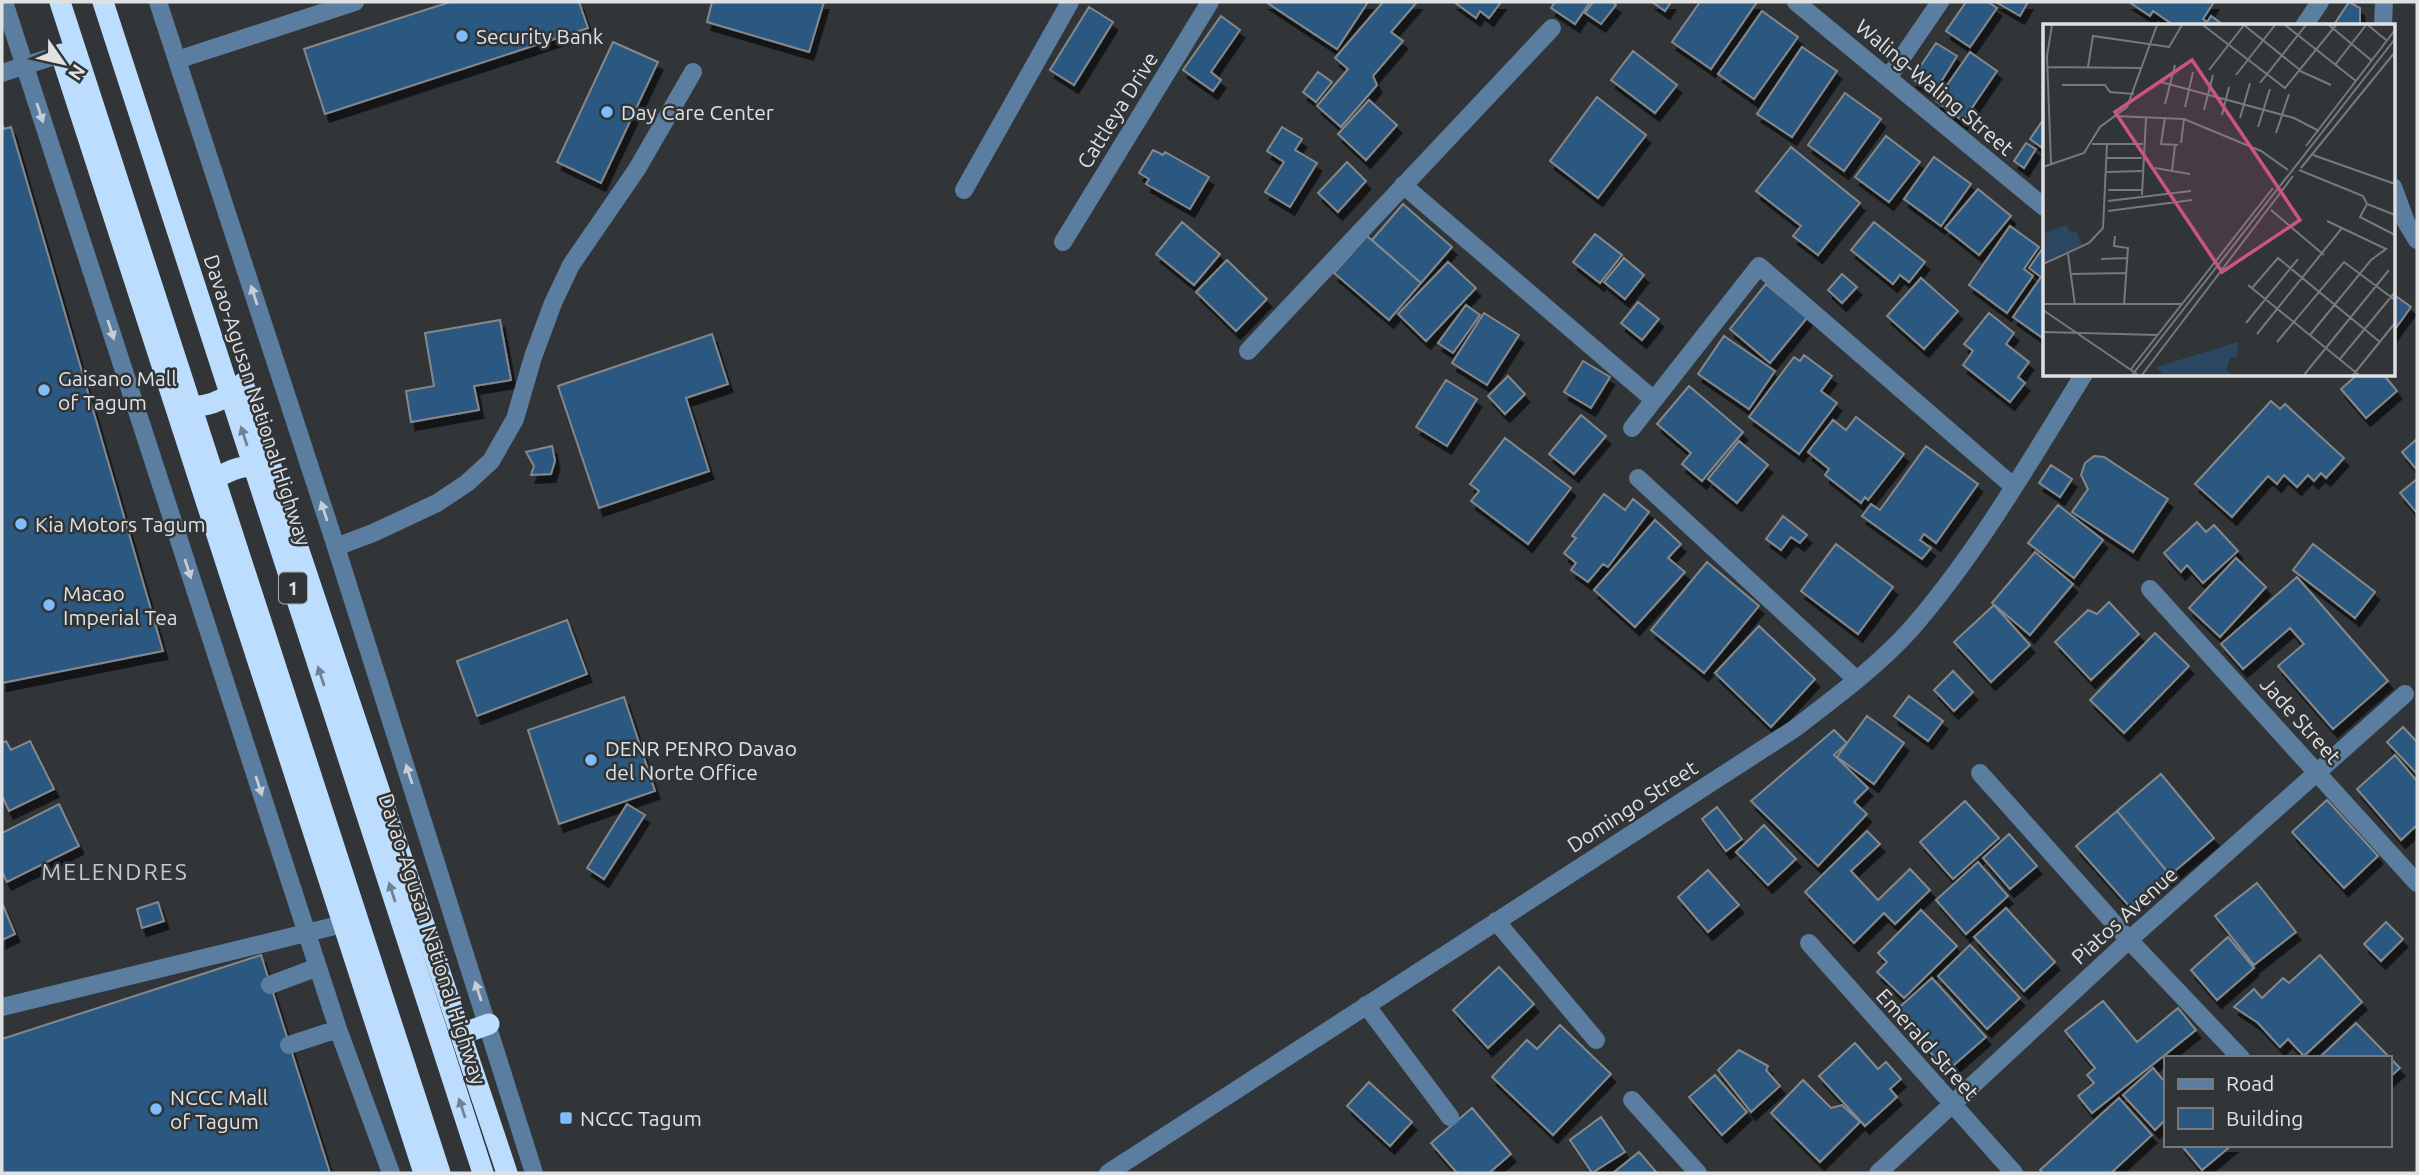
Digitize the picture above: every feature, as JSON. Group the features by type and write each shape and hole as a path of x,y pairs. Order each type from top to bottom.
{"highway":[{"name":"1","path":"60,2 440,1173"},
{"name":"Davao-Agusan National Highway","path":"103,2 483,1173"},
{"path":"61,54 424,1173"},
{"name":"Davao-Agusan National Highway","path":"175,406 188,408 213,404 223,400 243,383 507,1173"},
{"path":"203,491 222,474 234,468 271,468"},
{"path":"461,1034 489,1024"}],"street":[{"path":"4,2 338,1029 391,1173"},
{"path":"158,2 336,547 534,1173"},
{"path":"177,60 355,2"},
{"path":"964,190 1070,2"},
{"name":"Cattleya Drive","path":"1063,242 1210,2"},
{"name":"Waling-Waling Street","path":"1796,2 2043,205"},
{"path":"1888,78 1940,2"},
{"path":"2305,24 2320,2"},
{"path":"2384,2 2384,24"},
{"path":"1248,351 1552,28"},
{"path":"2,73 61,54"},
{"path":"336,547 437,503 467,483 491,461 515,419 533,357 553,303 571,265 637,169 693,72"},
{"path":"1403,185 1654,400"},
{"path":"2394,190 2406,222 2417,240"},
{"path":"1632,428 1759,266 2014,487"},
{"name":"Domingo Street","path":"1108,1173 1794,729 1857,680 1909,631 1952,577 2014,487 2083,376"},
{"path":"1637,478 1857,680"},
{"name":"Jade Street","path":"2150,589 2417,883"},
{"name":"Piatos Avenue","path":"1878,1173 2129,940 2405,694"},
{"path":"1980,773 2129,940 2239,1056"},
{"path":"1496,921 1596,1040"},
{"path":"2,1007 343,924"},
{"name":"Emerald Street","path":"1809,943 2014,1173"},
{"path":"270,985 318,967"},
{"path":"1366,1005 1450,1117"},
{"path":"289,1045 338,1029"},
{"path":"1632,1100 1698,1173"}],"building":[{"path":"450,2 579,2 588,28 325,114 304,49"},
{"path":"712,2 824,2 809,52 707,22"},
{"path":"1266,2 1368,2 1337,49"},
{"path":"1383,2 1417,2 1391,32 1403,41 1373,76 1377,85 1341,127 1317,106 1348,69 1335,58"},
{"path":"1454,2 1501,2 1489,18 1480,11 1476,18"},
{"path":"1555,2 1590,2 1575,24 1551,8"},
{"path":"1593,2 1612,2 1616,5 1601,24 1585,13"},
{"path":"1652,2 1671,2 1665,11"},
{"path":"1700,2 1757,2 1711,69 1672,42"},
{"path":"1966,2 1988,2 1997,8 1970,47 1946,31"},
{"path":"1996,2 2028,2 2020,16"},
{"path":"2129,2 2214,2 2203,19 2207,22 2211,16 2222,24 2172,24 2153,11 2150,16"},
{"path":"2349,2 2360,8 2360,24 2334,24"},
{"path":"1089,7 1113,22 1074,85 1050,70"},
{"path":"1762,11 1798,37 1754,99 1718,74"},
{"path":"1221,16 1240,30 1211,72 1221,80 1213,91 1183,70"},
{"name":"Day Care Center","path":"613,42 658,62 601,183 557,162"},
{"path":"1936,43 1957,56 1934,93 1912,79"},
{"path":"1802,47 1837,71 1792,137 1757,114"},
{"path":"1633,51 1677,85 1655,113 1611,80"},
{"path":"1970,52 1997,71 1963,121 1936,101"},
{"path":"1318,72 1332,82 1316,102 1303,92"},
{"path":"1845,93 1881,119 1844,171 1808,145"},
{"path":"1597,97 1646,135 1598,198 1550,161"},
{"path":"1369,100 1397,125 1366,160 1338,134"},
{"path":"2043,120 2041,147 2030,139"},
{"name":"Gaisano Mall of Tagum","path":"2,123 4,129 11,127 163,651 2,683"},
{"path":"1282,127 1302,139 1295,150 1317,163 1290,207 1265,192 1284,162 1267,151"},
{"path":"1886,136 1920,162 1889,202 1855,177"},
{"path":"2026,143 2036,149 2024,168 2014,161"},
{"path":"1791,147 1860,203 1818,255 1793,236 1801,226 1756,191"},
{"path":"1153,150 1163,155 1165,152 1209,177 1190,209 1146,184 1149,179 1139,173"},
{"path":"1934,157 1971,184 1941,226 1904,199"},
{"path":"1347,162 1366,181 1338,212 1318,193"},
{"path":"1978,189 2011,216 1979,255 1945,228"},
{"path":"1403,204 1452,247 1421,283 1372,240"},
{"path":"1182,222 1220,254 1194,285 1156,254"},
{"path":"1874,222 1925,262 1909,282 1900,275 1893,284 1851,250"},
{"path":"2010,226 2039,247 2024,269 2033,276 2007,313 1969,285"},
{"path":"1595,234 1622,255 1600,283 1573,262"},
{"path":"1367,236 1421,283 1389,320 1334,273"},
{"path":"2043,248 2043,338 2013,317 2041,277 2029,268"},
{"path":"1624,258 1644,275 1625,299 1604,282"},
{"path":"1227,260 1267,299 1236,331 1196,292"},
{"path":"1448,262 1476,288 1426,341 1398,314"},
{"path":"1842,274 1857,287 1842,303 1828,290"},
{"path":"1921,278 1958,311 1924,349 1887,316"},
{"path":"1766,284 1807,318 1770,363 1730,329"},
{"path":"2394,295 2411,307 2394,331"},
{"path":"1638,302 1659,319 1642,340 1621,323"},
{"path":"1466,305 1480,315 1453,353 1438,343"},
{"path":"1484,313 1519,335 1487,385 1452,363"},
{"path":"1989,313 2014,333 2006,344 2029,362 2018,377 2025,383 2010,402 1963,365 1973,351 1964,344"},
{"path":"500,320 511,380 474,386 479,410 411,422 406,391 434,386 425,333"},
{"path":"712,334 728,384 686,398 709,471 599,508 558,386"},
{"path":"1724,336 1775,371 1749,409 1698,374"},
{"path":"1804,355 1832,376 1821,391 1837,403 1799,454 1749,417 1794,357 1800,361"},
{"path":"1583,361 1610,377 1591,408 1564,392"},
{"path":"1508,376 1525,394 1505,414 1488,396"},
{"path":"2356,376 2385,376 2397,391 2366,418 2341,389"},
{"path":"1446,380 1477,399 1447,446 1416,427"},
{"path":"1689,386 1743,432 1702,481 1682,464 1691,453 1657,424"},
{"path":"2271,401 2280,409 2285,404 2344,458 2326,478 2321,473 2314,481 2308,475 2297,487 2284,475 2277,484 2268,476 2232,517 2195,484"},
{"path":"1581,415 1606,436 1574,474 1549,454"},
{"path":"1856,417 1904,454 1868,500 1865,497 1861,503 1825,475 1829,469 1808,452 1833,420 1846,430"},
{"path":"1505,438 1571,488 1528,544 1471,501 1479,491 1470,484"},
{"path":"2417,439 2417,470 2402,452"},
{"path":"1739,441 1768,465 1737,503 1708,479"},
{"path":"552,446 555,461 551,474 531,475 534,466 526,452"},
{"path":"1926,446 1978,484 1936,543 1924,534 1920,540 1931,548 1922,559 1862,516 1871,504 1880,510"},
{"path":"2094,456 2104,457 2168,499 2133,552 2072,512 2088,489 2081,475 2085,463"},
{"path":"2051,465 2072,479 2060,497 2039,483"},
{"path":"2417,479 2417,513 2400,493"},
{"path":"1604,494 1625,510 1633,499 1649,512 1608,567 1603,564 1588,582 1571,570 1576,563 1564,553 1576,538 1572,536"},
{"path":"2058,505 2103,540 2074,578 2028,543"},
{"path":"1783,516 1807,535 1800,543 1791,537 1781,550 1766,539"},
{"path":"1655,520 1681,544 1668,558 1685,572 1635,627 1594,590"},
{"path":"2197,522 2206,532 2214,525 2238,551 2203,583 2187,565 2181,572 2164,553"},
{"path":"1836,544 1893,587 1858,634 1801,591"},
{"path":"2313,544 2375,592 2355,618 2293,570"},
{"path":"2035,552 2073,584 2030,635 1992,603"},
{"path":"2236,558 2266,587 2220,637 2189,608"},
{"path":"1707,562 1759,606 1704,673 1651,630"},
{"path":"2297,577 2388,681 2333,729 2278,666 2304,644 2290,628 2243,669 2221,644"},
{"path":"2109,602 2139,634 2091,680 2055,642 2088,610 2097,614"},
{"path":"1994,605 2030,645 1991,682 1954,642"},
{"path":"567,620 587,674 477,716 457,661"},
{"path":"1759,626 1815,679 1771,727 1715,673"},
{"path":"2155,633 2189,666 2124,733 2090,700"},
{"path":"1953,671 1973,692 1954,711 1934,690"},
{"path":"1909,696 1943,721 1928,741 1894,716"},
{"path":"624,697 655,791 559,824 528,730"},
{"path":"1867,716 1904,743 1874,784 1837,757"},
{"path":"2403,727 2417,742 2417,774 2387,742"},
{"path":"1834,730 1847,743 1834,755 1868,788 1854,802 1867,814 1818,866 1751,801"},
{"path":"6,741 11,750 30,741 54,789 9,811 2,796 2,743"},
{"path":"2395,755 2417,781 2417,825 2401,840 2357,789"},
{"path":"2161,774 2214,838 2170,875 2117,811"},
{"path":"2327,800 2378,856 2344,888 2292,832"},
{"path":"1965,801 1999,838 1953,879 1920,842"},
{"path":"59,804 79,846 7,882 2,872 2,833"},
{"path":"627,804 645,815 604,879 587,868"},
{"path":"1717,807 1742,839 1726,851 1702,819"},
{"path":"2117,811 2170,875 2130,907 2076,846"},
{"path":"1764,825 1796,859 1768,885 1736,852"},
{"path":"1867,831 1880,844 1851,871 1878,900 1910,869 1930,890 1895,924 1884,913 1854,943 1805,892"},
{"path":"2009,834 2037,866 2010,889 1983,858"},
{"path":"1978,862 2008,896 1966,934 1936,900"},
{"path":"1708,870 1739,905 1708,932 1678,897"},
{"path":"2257,883 2296,932 2254,965 2215,916"},
{"path":"158,902 164,921 142,928 137,909"},
{"path":"2,903 15,934 2,940"},
{"path":"2006,908 2055,962 2024,991 1974,937"},
{"path":"1921,910 1957,946 1904,998 1877,972 1887,962 1878,953"},
{"path":"2386,922 2403,939 2381,961 2364,944"},
{"path":"2228,937 2254,968 2217,1000 2191,970"},
{"path":"1970,945 2020,998 1987,1029 1938,976"},
{"name":"NCCC Mall of Tagum","path":"261,955 330,1173 2,1173 2,1039"},
{"path":"2320,955 2362,1002 2304,1056 2288,1039 2280,1047 2258,1023 2234,1007 2254,989 2262,998 2283,978 2289,983"},
{"path":"1499,967 1534,1004 1488,1048 1453,1010"},
{"path":"1932,978 1986,1037 1947,1071 1894,1012"},
{"path":"2103,1001 2137,1042 2178,1008 2196,1030 2092,1113 2078,1096 2094,1083 2087,1075 2095,1068 2065,1031"},
{"path":"2356,1023 2388,1056 2321,1056"},
{"path":"1560,1025 1611,1074 1553,1135 1492,1077 1527,1040 1537,1049"},
{"path":"1855,1043 1878,1069 1886,1062 1901,1079 1890,1089 1897,1097 1865,1126 1819,1076"},
{"path":"1739,1050 1768,1066 1766,1070 1780,1086 1751,1112 1718,1070"},
{"path":"2391,1059 2400,1068 2391,1076"},
{"path":"2153,1068 2164,1081 2164,1121 2155,1130 2123,1095"},
{"path":"1715,1075 1747,1112 1722,1135 1689,1097"},
{"path":"1803,1080 1831,1108 1842,1105 1860,1122 1820,1162 1771,1113"},
{"path":"1369,1082 1412,1122 1390,1146 1347,1106"},
{"path":"2119,1098 2152,1135 2111,1173 2043,1173 2040,1170"},
{"path":"1472,1108 1511,1154 1489,1173 1457,1173 1431,1143"},
{"path":"1601,1117 1625,1152 1592,1173 1570,1140"},
{"path":"2183,1147 2230,1147 2202,1170"},
{"path":"1639,1152 1657,1173 1613,1173"}],"place":[{"name":"Security Bank","path":"462,36"},
{"name":"Day Care Center","path":"607,112"},
{"name":"Gaisano Mall of Tagum","path":"44,390"},
{"name":"Kia Motors Tagum","path":"21,524"},
{"name":"Macao Imperial Tea","path":"49,605"},
{"name":"DENR PENRO Davao del Norte Office","path":"591,760"},
{"name":"NCCC Mall of Tagum","path":"156,1109"},
{"name":"NCCC Tagum","path":"566,1118"}],"district":[{"name":"MELENDRES","path":"115,871"}]}
